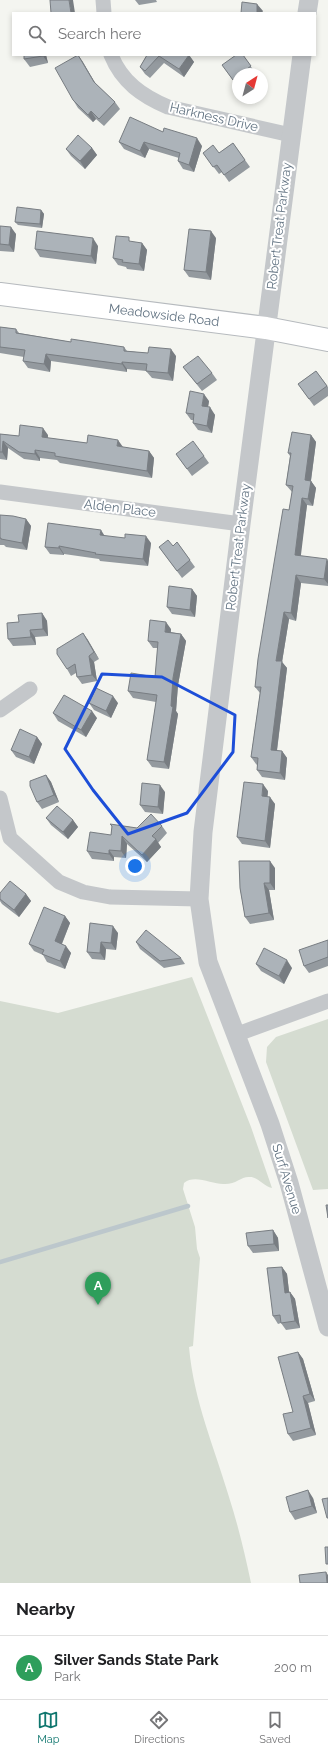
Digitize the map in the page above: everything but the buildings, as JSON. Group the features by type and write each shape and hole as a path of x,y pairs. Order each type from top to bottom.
{"main road":[{"name":"Meadowside Road","path":"0,294 266,328 328,340"}],"street":[{"path":"103,0 104,12"},
{"path":"307,12 309,0"},
{"name":"Harkness Drive","path":"111,56 117,68 132,86 150,99 168,107 291,135"},
{"name":"Robert Treat Parkway","path":"235,1035 208,962 199,899 203,832 240,524 302,56"},
{"name":"Alden Place","path":"0,492 240,524"},
{"path":"0,710 30,689"},
{"path":"0,798 5,840 59,882 83,892 110,897 199,899"},
{"path":"235,1035 328,1001"},
{"name":"Surf Avenue","path":"235,1035 270,1124 289,1184 328,1327"}],"highlighted area":[{"path":"102,674 162,677 235,715 233,752 187,813 128,834 93,790 65,749"}],"shaded area":[{"path":"192,977 251,1127 272,1188 256,1178 247,1177 228,1184 219,1184 193,1179 184,1183 183,1189 195,1227 197,1249 200,1258 193,1346 189,1347 195,1386 205,1424 235,1518 251,1583 0,1583 0,1001 58,1013"},
{"path":"328,1019 328,1189 313,1190 266,1062 267,1047 276,1037"}],"waterway":[{"path":"0,1262 188,1206"}],"place":[{"name":"Silver Sands State Park","path":"98,1305"}]}
